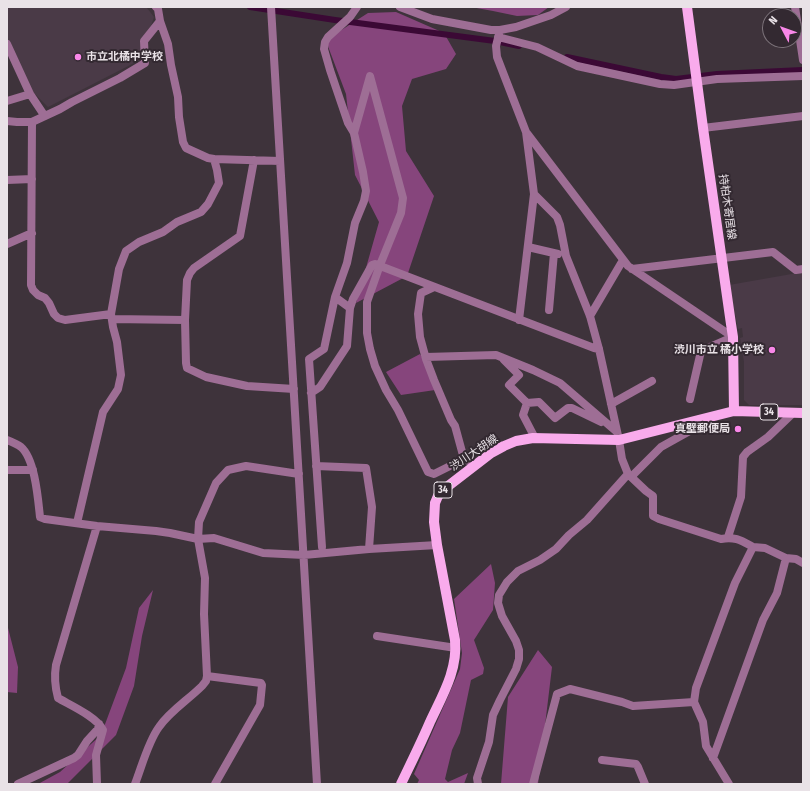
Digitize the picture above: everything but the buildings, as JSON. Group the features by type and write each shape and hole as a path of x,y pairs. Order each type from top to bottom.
{"main road":[{"name":"持柏木寄居線","path":"687,7 733,337 734,411"},
{"name":"渋川大胡線","path":"401,784 445,689 454,666 456,648 434,522 435,504 438,496 443,490 491,453 516,441 535,438 618,436 698,420 734,411 798,413"}],"street":[{"path":"156,7 158,9 160,21 168,44 178,97 179,117 183,142 186,148 208,158 214,159 280,161"},
{"path":"271,7 317,784"},
{"path":"322,547 309,359 324,349 335,297 347,263 355,223 364,201 366,191 354,134 348,124 324,49 328,36 350,17 357,7"},
{"path":"400,7 432,19 491,30 498,38 537,47 577,66 660,84 674,85 696,78 717,79 803,76"},
{"path":"498,38 516,27 551,15 566,7"},
{"path":"795,7 803,60"},
{"path":"7,121 32,122 120,78 145,63 144,41 160,21"},
{"path":"498,38 498,57 526,132 534,194 520,320"},
{"path":"7,44 30,94 44,115"},
{"path":"354,134 370,76 403,198 402,213 380,265 367,302 367,333 375,366 428,472 434,474 464,459 476,464"},
{"path":"7,101 30,94"},
{"path":"703,128 803,116"},
{"path":"32,122 31,285 33,290 49,302 54,314 58,318 65,320 112,316 185,320"},
{"path":"526,132 628,266 733,337"},
{"path":"77,523 103,412 118,390 120,384 120,363 112,316 119,269 126,251 138,242 163,232 177,222 201,212 208,204 219,184 214,159"},
{"path":"254,160 240,236 194,268 187,280 185,320 186,364 188,368 206,377 247,386 294,389"},
{"path":"7,180 32,179"},
{"path":"534,194 557,217 560,225 566,256 590,316 599,349 622,459 630,476 653,496 653,516 721,538 728,537 737,539 753,547 765,548 786,558 796,559 803,563"},
{"path":"7,244 32,232"},
{"path":"528,247 566,256"},
{"path":"632,269 773,252 796,270 803,269"},
{"path":"549,310 554,253"},
{"path":"590,316 623,260"},
{"path":"311,393 320,387 347,346 350,308 353,299 372,265 376,264 599,349"},
{"path":"434,287 421,293 418,314 420,337 434,380 455,426 464,459"},
{"path":"335,297 350,308"},
{"path":"690,399 701,351 733,337"},
{"path":"426,357 496,355 533,370 560,383 604,420 618,436"},
{"path":"501,357 520,375 509,385 527,403 539,402 555,418 568,408 572,408 601,422 604,420"},
{"path":"611,404 652,381"},
{"path":"527,403 523,415 535,438"},
{"path":"728,537 741,497 743,457 747,452 798,413"},
{"path":"478,784 477,778 489,742 494,715 516,669 519,659 519,650 516,641 502,616 498,603 499,595 507,582 518,571 540,560 556,549 661,447 695,428 698,420"},
{"path":"7,440 22,448 33,470 40,517 45,519 97,526 156,531 198,539 214,538 263,553 304,555 437,545"},
{"path":"135,784 153,736 158,728 170,714 206,681 204,614 205,578 198,539 199,522 216,483 228,470 246,466 299,474"},
{"path":"316,466 366,468 372,507 369,549"},
{"path":"7,470 33,470"},
{"path":"97,526 56,665 55,674 58,698 95,720 102,730 96,755 97,784"},
{"path":"729,784 706,746 702,722 694,702 696,688 724,611 735,583 753,547"},
{"path":"713,758 763,620 777,593 786,558"},
{"path":"376,636 456,648"},
{"path":"207,676 261,683 262,685 260,705 215,784"},
{"path":"533,784 557,694 570,689 634,706 694,702"},
{"path":"18,784 74,758 98,729 99,724"},
{"path":"602,760 636,764 646,784"}],"shaded area":[{"name":"市立北橘中学校","path":"7,7 145,7 154,17 151,26 141,39 140,60 48,107 33,92 7,44"},
{"path":"471,7 549,7 538,15 517,16"},
{"path":"396,12 444,33 456,54 446,69 412,79 402,106 406,151 434,196 407,276 356,303 379,222 355,175 346,94 327,42 332,36 368,13"},
{"name":"渋川市立 橘小学校","path":"803,272 803,405 749,405 744,400 744,362 740,338 743,337 742,328 738,329 729,285"},
{"path":"420,354 442,389 401,395 386,372"},
{"path":"491,564 495,583 493,610 474,640 484,668 483,674 471,680 460,733 452,750 445,779 448,782 468,773 464,784 417,784 419,780 414,774 460,669 462,653 454,599"},
{"path":"153,590 142,636 134,686 116,735 67,784 38,784 60,772 101,735 126,668 139,608"},
{"path":"7,624 18,667 17,693 7,692"},
{"path":"538,650 552,667 538,784 501,784 508,697"}],"waterway":[{"path":"250,7 495,41 519,46"},
{"path":"567,57 676,79 717,74 803,70"}],"place":[{"name":"市立北橘中学校","path":"78,57"},
{"name":"渋川市立 橘小学校","path":"772,350"},
{"name":"真壁郵便局","path":"738,429"}]}
